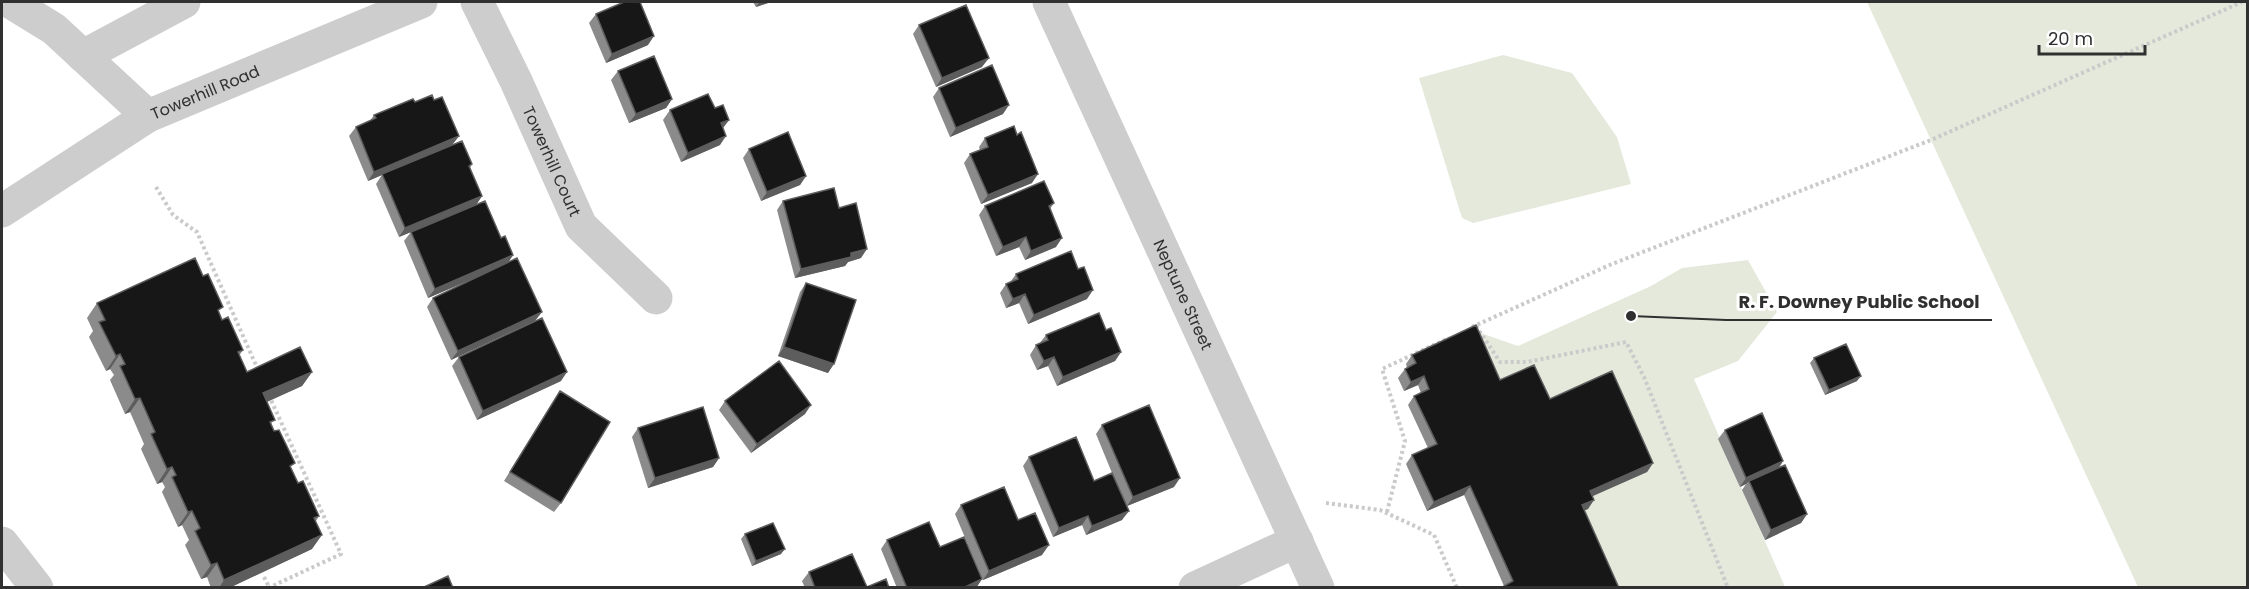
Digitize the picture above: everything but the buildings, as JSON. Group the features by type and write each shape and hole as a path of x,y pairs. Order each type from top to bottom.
{"street":[{"path":"10,2 54,30 148,116"},
{"path":"83,56 184,2"},
{"name":"Towerhill Road","path":"2,211 148,116 421,2"},
{"name":"Towerhill Court","path":"477,2 516,81 581,226 656,298"},
{"name":"Neptune Street","path":"1049,2 1318,588"},
{"path":"1195,588 1297,541"},
{"path":"2,543 37,588"}],"path":[{"path":"1465,331 1612,264 1931,140 2242,2"},
{"path":"156,187 173,215 197,232 261,375"},
{"path":"1476,326 1500,362 1527,362 1626,342 1644,377 1728,588"},
{"path":"1387,513 1405,441 1382,369 1453,336"},
{"path":"264,577 269,587 341,554 271,400"},
{"path":"1326,503 1387,513 1434,535 1457,588"}],"shaded area":[{"path":"1867,2 2247,2 2247,587 2138,587"},
{"path":"1503,55 1572,73 1617,137 1631,184 1473,223 1462,218 1419,78"},
{"path":"1748,260 1777,312 1738,361 1694,379 1785,587 1609,587 1543,409 1493,389 1475,331 1518,346 1651,286 1682,268"}],"place":[{"name":"R. F. Downey Public School","path":"1631,316"}]}
